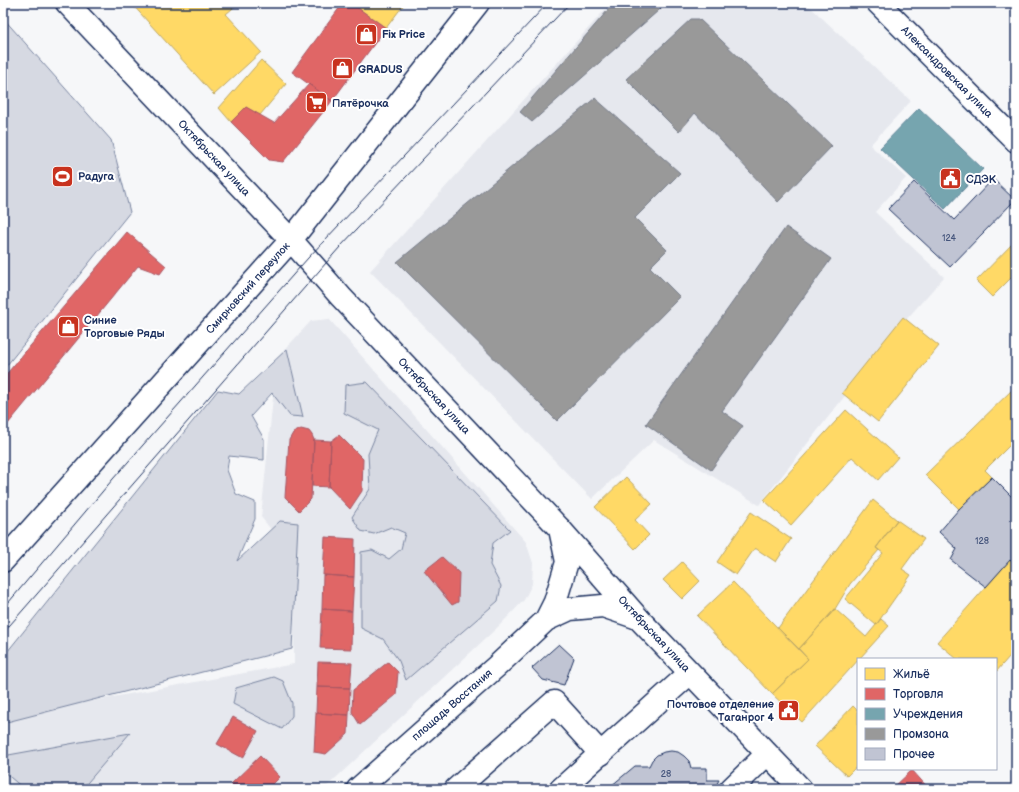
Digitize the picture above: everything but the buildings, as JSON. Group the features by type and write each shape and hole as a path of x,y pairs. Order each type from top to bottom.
{"main road":[{"name":"Октябрьская улица","path":"67,3 291,240 346,302 560,530 638,618 800,789"},
{"name":"Смирновский переулок","path":"3,561 291,240 478,3"},
{"name":"Александровская улица","path":"878,3 1016,141"},
{"name":"площадь Восстания","path":"546,620 555,602 566,562 560,530"},
{"name":"площадь Восстания","path":"358,789 498,665 546,620 570,609 603,606 638,618"},
{"path":"561,789 690,673"},
{"path":"456,789 554,702 601,754"},
{"path":"731,789 767,754"}],"shaded area":[{"path":"611,3 806,3 911,101 870,145 906,178 875,212 944,277 896,331 759,505 654,440 592,499 370,271"},
{"name":"Радуга","path":"3,18 111,140 130,212 3,370"},
{"path":"329,319 526,542 533,563 532,584 524,600 500,625 324,789 3,789 3,717 294,664 294,558 261,517 277,358 311,321"},
{"path":"287,349 303,417 290,416 272,393 251,416 264,439 264,460 229,456 227,470 236,494 255,502 255,519 237,561 280,521 298,523 292,649 3,723 3,657 218,390 239,394"},
{"path":"367,382 510,530 493,543 490,565 501,586 498,601 406,680 399,661 383,639 361,628 361,552 372,550 389,559 401,549 405,533 391,527 374,534 361,531 352,517 370,489 368,454 378,430 344,413 345,385"},
{"path":"274,677 283,681 292,703 292,716 282,729 233,704 236,688"},
{"path":"130,733 82,789 24,789 3,771 3,756"}],"tram line":[{"path":"3,609 113,479 308,258 548,3"},
{"path":"3,633 340,247 570,3"}],"place":[{"name":"Fix Price","path":"366,34"},
{"name":"GRADUS","path":"342,69"},
{"name":"Пятёрочка","path":"317,103"},
{"name":"Радуга","path":"62,176"},
{"name":"СДЭК","path":"950,179"},
{"name":"Синие Торговые Ряды","path":"68,326"},
{"name":"Почтовое отделение Таганрог 4","path":"789,710"}]}
